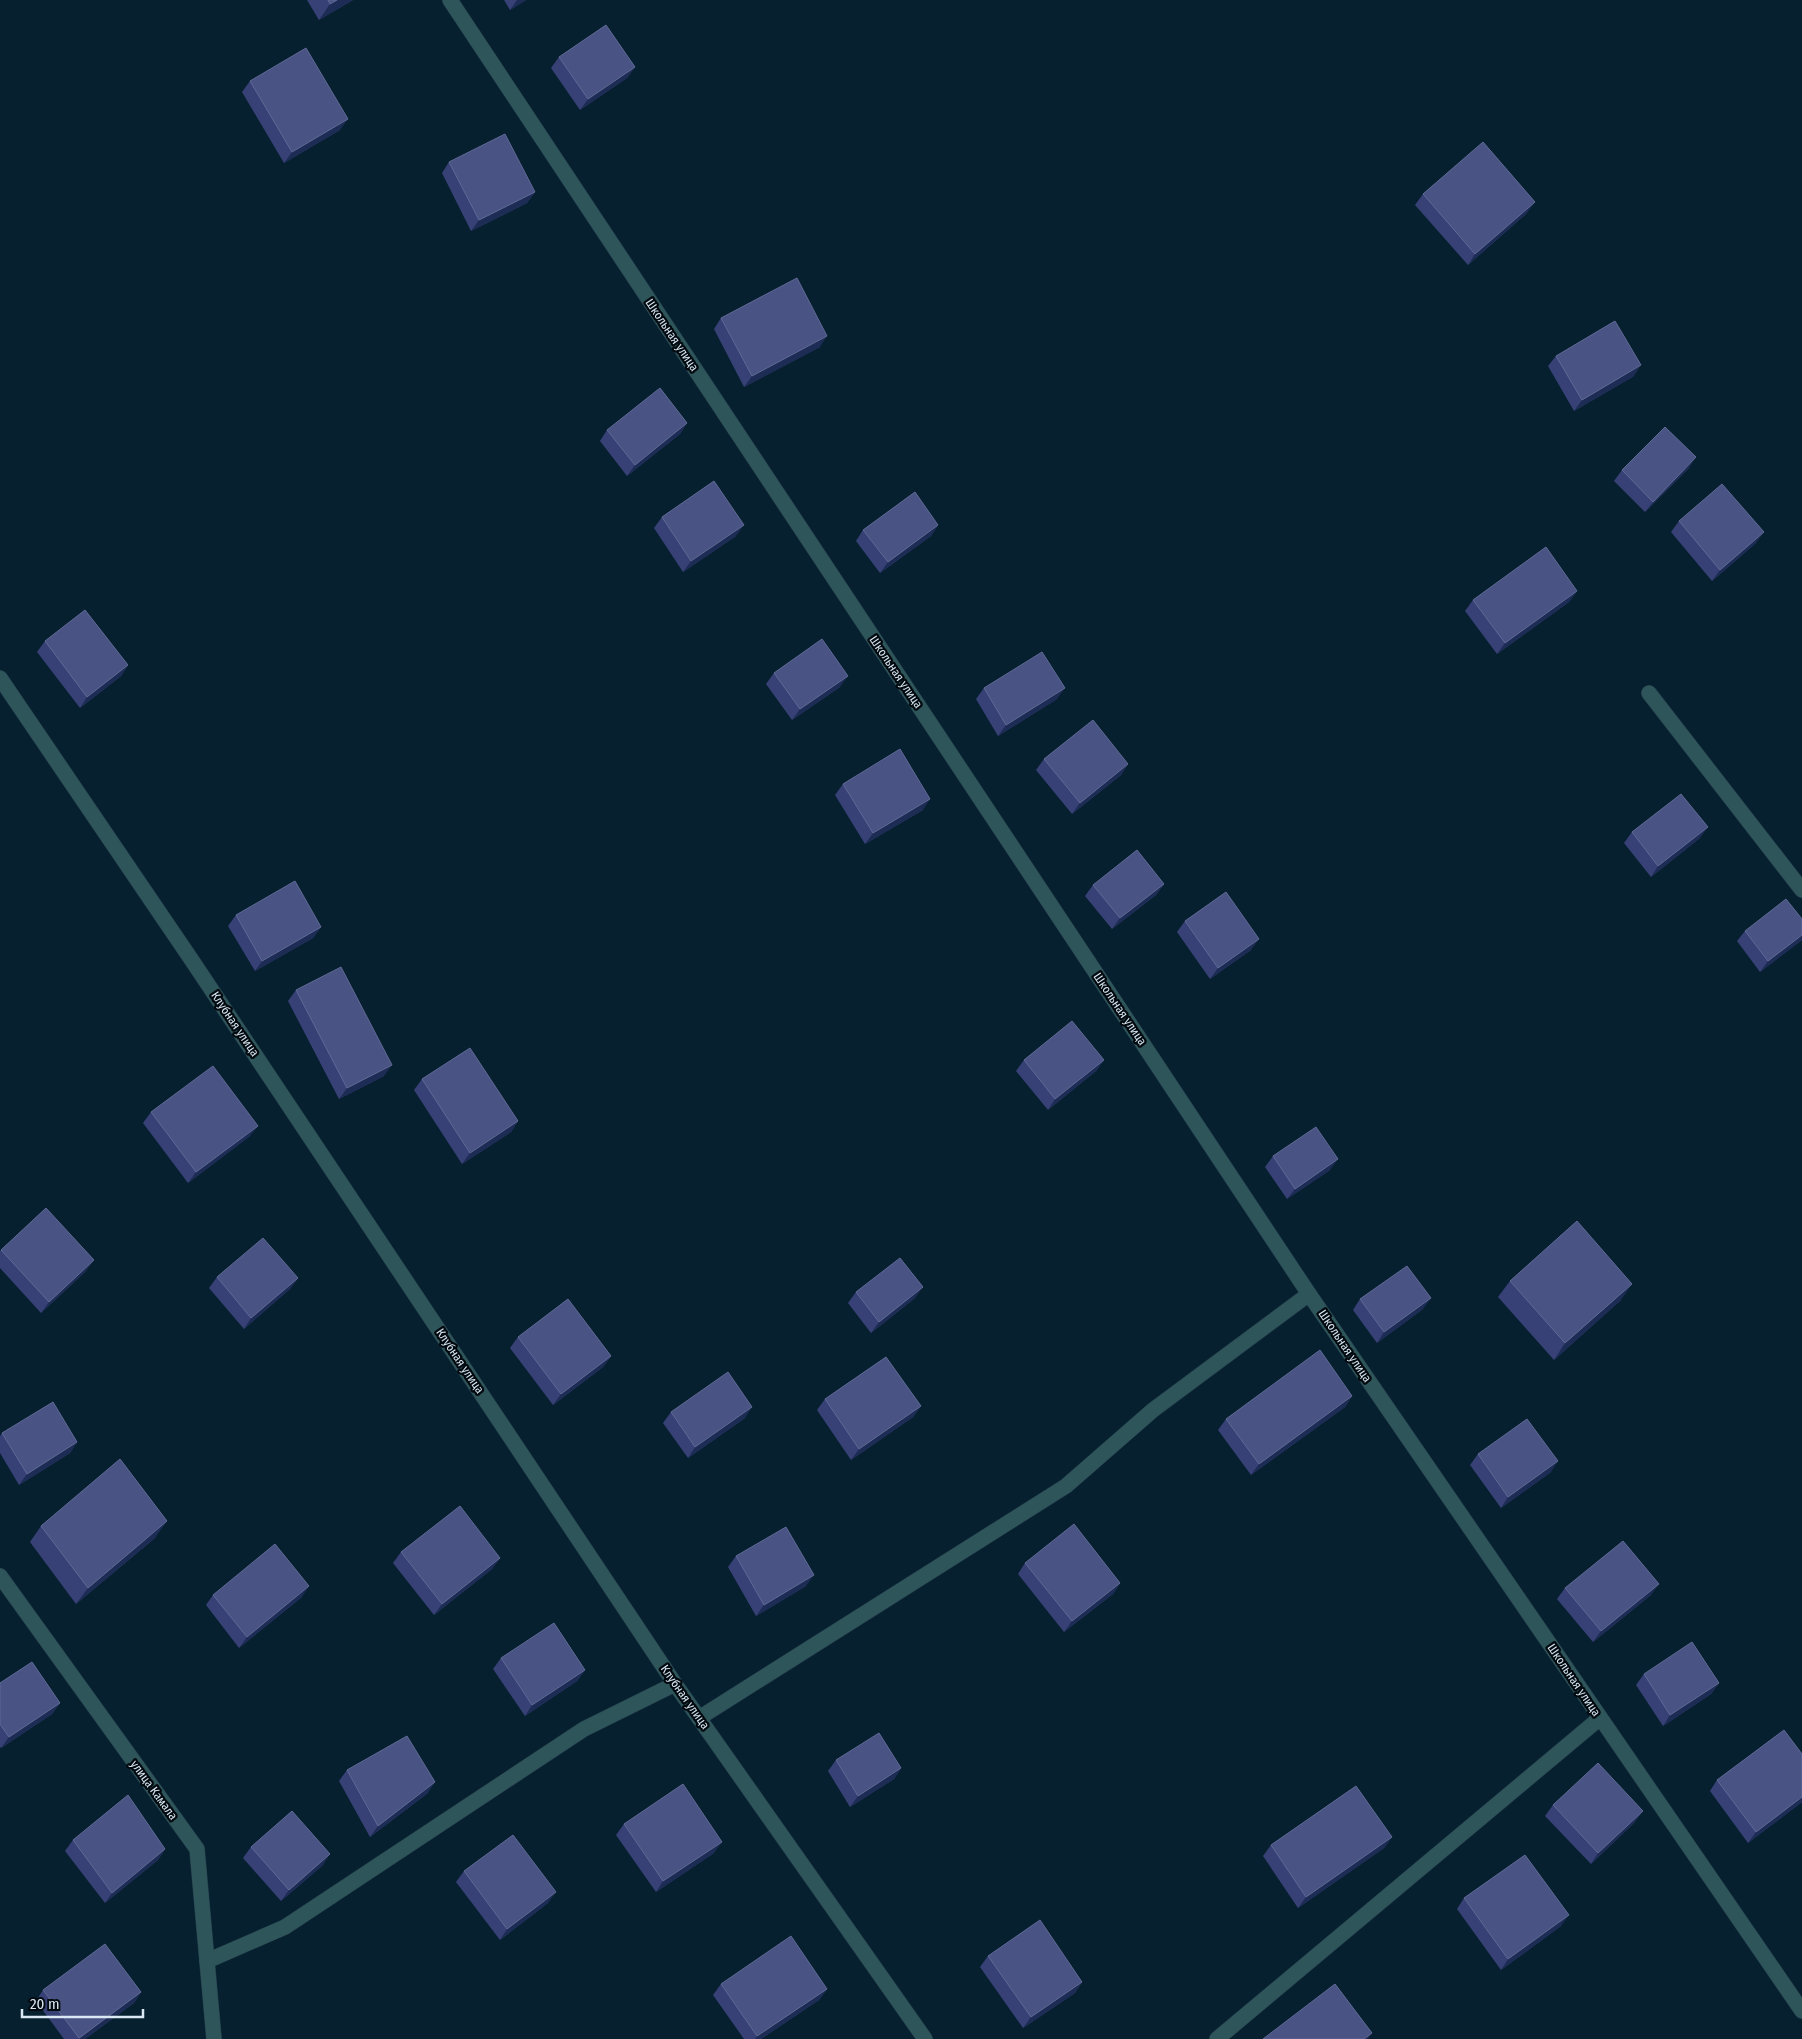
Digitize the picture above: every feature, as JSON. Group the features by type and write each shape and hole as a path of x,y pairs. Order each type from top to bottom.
{"street":[{"name":"Школьная улица","path":"450,0 1309,1294 1802,2011"},
{"name":"Клубная улица","path":"0,678 199,970 675,1684 926,2039"},
{"path":"1649,693 1802,890"},
{"path":"699,1718 1066,1486 1153,1410 1309,1294"},
{"name":"улица Камала","path":"0,1576 197,1849 214,2039"},
{"path":"207,1961 285,1927 584,1729 675,1684"},
{"path":"1217,2039 1600,1718"}],"building":[{"path":"328,0 337,0 330,4"},
{"path":"606,25 635,67 588,99 559,57"},
{"path":"306,48 348,119 292,152 250,81"},
{"path":"505,134 535,192 479,220 449,162"},
{"path":"1483,142 1535,202 1475,254 1423,194"},
{"path":"797,278 827,336 752,376 721,318"},
{"path":"1615,321 1641,365 1582,400 1556,356"},
{"path":"660,388 687,423 635,465 607,430"},
{"path":"1665,427 1696,457 1653,502 1622,470"},
{"path":"714,481 744,525 691,561 662,517"},
{"path":"1722,484 1764,532 1720,570 1679,521"},
{"path":"915,492 938,525 888,562 863,530"},
{"path":"1546,547 1577,591 1505,643 1473,600"},
{"path":"85,610 128,665 87,697 45,641"},
{"path":"822,639 848,676 800,709 774,673"},
{"path":"1042,652 1065,688 1006,725 984,688"},
{"path":"1093,720 1128,764 1080,803 1044,759"},
{"path":"900,749 930,799 873,833 843,784"},
{"path":"1681,794 1708,827 1658,866 1632,832"},
{"path":"1137,850 1164,884 1120,918 1093,885"},
{"path":"295,881 321,927 262,961 236,915"},
{"path":"1226,892 1259,939 1218,968 1185,921"},
{"path":"1786,899 1802,919 1802,935 1768,961 1745,931"},
{"path":"341,967 392,1065 347,1088 296,990"},
{"path":"1072,1021 1104,1060 1055,1099 1024,1060"},
{"path":"470,1048 518,1121 470,1153 422,1079"},
{"path":"213,1066 258,1126 196,1172 151,1112"},
{"path":"1316,1127 1338,1159 1295,1189 1273,1156"},
{"path":"46,1208 94,1260 49,1302 1,1250"},
{"path":"1577,1221 1632,1284 1565,1343 1510,1281"},
{"path":"263,1238 298,1278 251,1318 217,1277"},
{"path":"900,1258 923,1287 879,1322 856,1292"},
{"path":"1407,1266 1431,1298 1384,1332 1360,1299"},
{"path":"568,1299 611,1356 561,1394 518,1337"},
{"path":"1320,1350 1352,1396 1259,1464 1226,1419"},
{"path":"886,1357 921,1406 859,1449 825,1399"},
{"path":"728,1372 752,1407 695,1447 671,1412"},
{"path":"53,1402 77,1442 27,1474 2,1433"},
{"path":"1527,1419 1558,1461 1508,1497 1478,1454"},
{"path":"120,1459 167,1521 88,1588 41,1526"},
{"path":"460,1506 500,1558 442,1604 401,1552"},
{"path":"1074,1524 1120,1583 1072,1621 1025,1563"},
{"path":"786,1527 814,1575 764,1605 736,1556"},
{"path":"1623,1541 1659,1584 1601,1631 1565,1588"},
{"path":"275,1544 309,1586 247,1637 213,1595"},
{"path":"554,1623 585,1670 532,1705 501,1658"},
{"path":"1692,1642 1719,1683 1670,1715 1644,1674"},
{"path":"32,1662 60,1703 9,1737 0,1724 0,1683"},
{"path":"1784,1730 1802,1754 1802,1797 1756,1832 1717,1780"},
{"path":"879,1733 901,1768 858,1796 836,1760"},
{"path":"407,1736 435,1782 378,1826 347,1770"},
{"path":"1598,1763 1643,1811 1598,1853 1553,1805"},
{"path":"683,1784 722,1842 663,1881 624,1824"},
{"path":"1356,1786 1392,1837 1306,1897 1271,1845"},
{"path":"128,1795 165,1849 112,1893 73,1840"},
{"path":"292,1811 330,1854 289,1890 251,1847"},
{"path":"513,1835 556,1892 507,1929 464,1871"},
{"path":"1525,1855 1569,1915 1508,1959 1464,1898"},
{"path":"1040,1920 1082,1982 1031,2017 988,1956"},
{"path":"791,1936 827,1989 757,2036 721,1984"},
{"path":"105,1944 141,1992 79,2038 43,1990"},
{"path":"1335,1984 1372,2033 1364,2039 1263,2039"}]}
